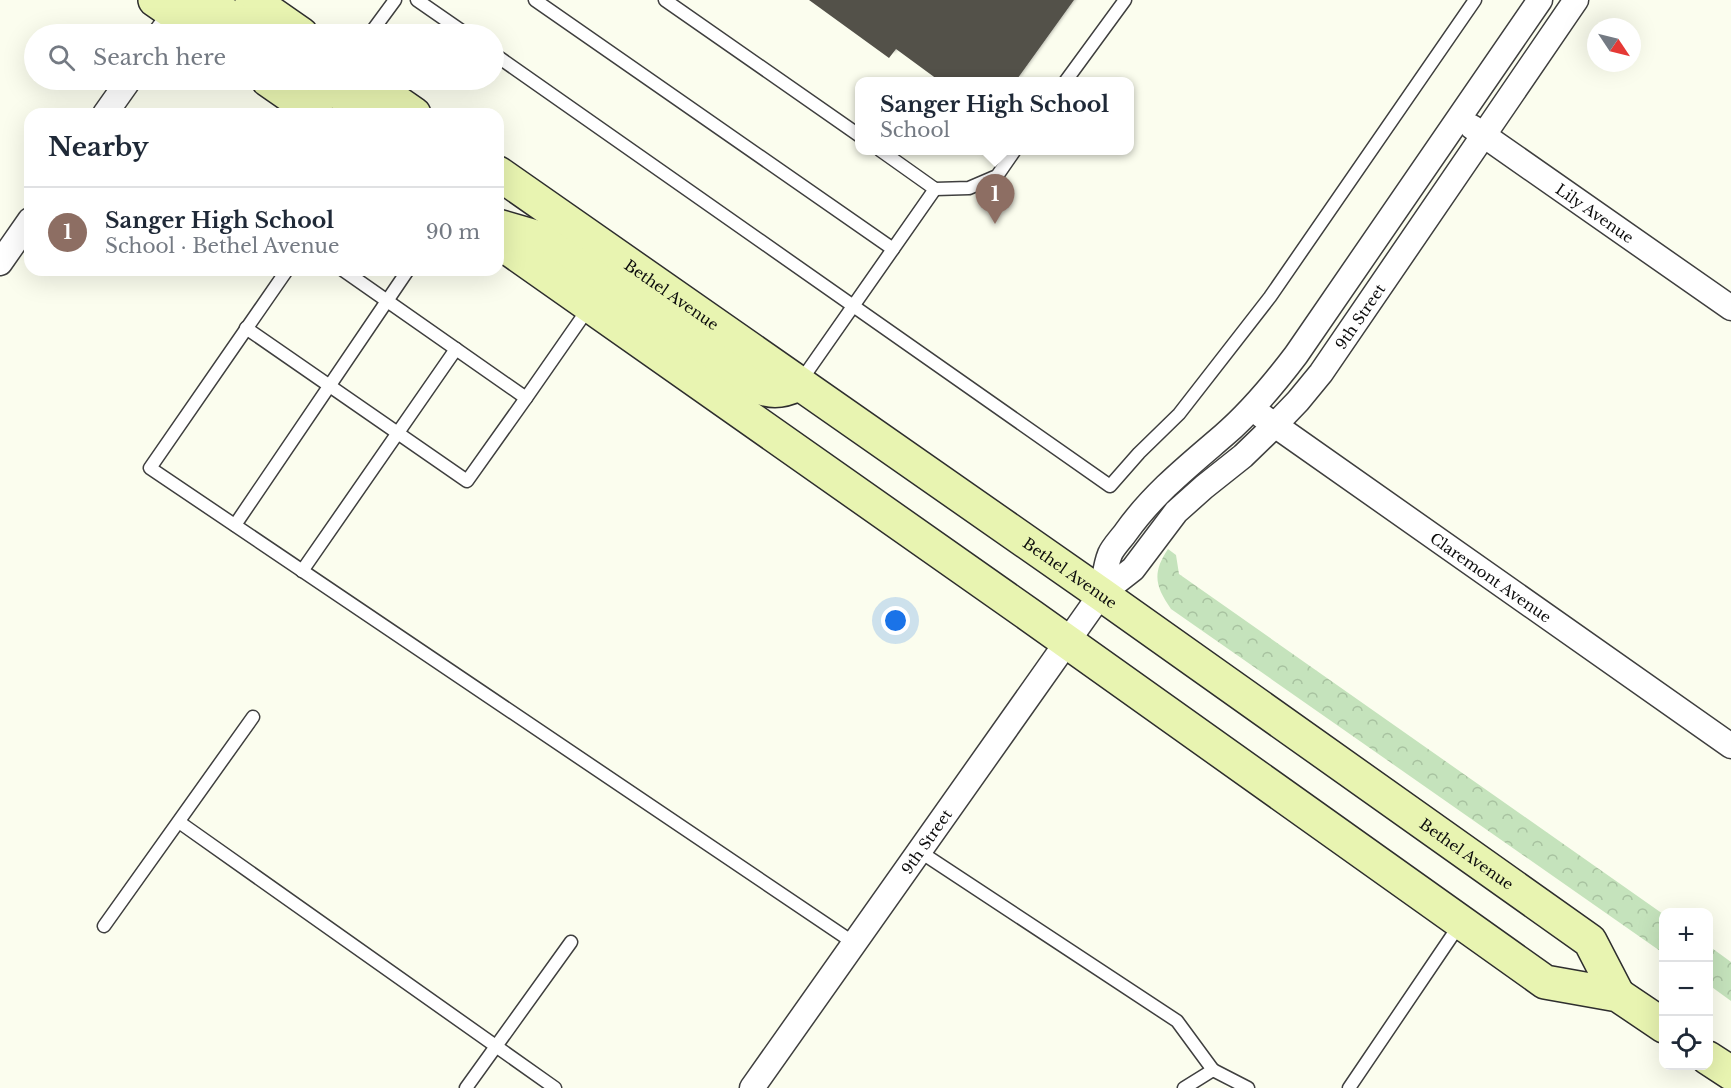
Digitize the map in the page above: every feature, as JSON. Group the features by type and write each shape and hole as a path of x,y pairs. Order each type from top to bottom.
{"main road":[{"path":"252,0 287,24"},
{"path":"163,16 193,6 217,10 243,24"},
{"path":"163,16 181,24"},
{"path":"282,90 308,108"},
{"path":"336,90 362,108"},
{"path":"380,90 406,108"},
{"name":"Bethel Avenue","path":"506,181 1101,594 1590,941 1618,995"},
{"path":"504,228 536,237 752,385 768,391 784,390 799,384"},
{"name":"Bethel Avenue","path":"504,245 1031,616 1545,982 1618,995 1659,1023"},
{"path":"1713,1061 1731,1073"}],"street":[{"name":"9th Street","path":"1101,594 1110,554 1134,520 1161,490 1252,409 1296,355 1540,0"},
{"name":"9th Street","path":"761,1084 854,943 1101,594 1133,569 1176,512 1243,456 1299,401 1321,373 1576,0"},
{"path":"109,108 122,90"},
{"name":"Lily Avenue","path":"1459,118 1731,308"},
{"path":"0,263 24,229"},
{"name":"Claremont Avenue","path":"1252,409 1731,746"}],"lane":[{"path":"377,24 395,0"},
{"path":"417,0 452,24"},
{"path":"535,0 893,249"},
{"path":"665,0 855,133"},
{"path":"1068,77 1125,0"},
{"path":"504,61 1110,486 1139,453 1179,414 1270,297 1475,0"},
{"path":"887,155 935,189 969,188 997,176 1012,155"},
{"path":"799,384 935,189"},
{"path":"283,276 150,468 854,943"},
{"path":"352,276 526,398"},
{"path":"235,525 404,276"},
{"path":"246,328 467,481 590,306"},
{"path":"302,571 456,349"},
{"path":"104,926 253,717"},
{"path":"179,822 555,1088"},
{"path":"919,851 1177,1022 1213,1070 1248,1088"},
{"path":"1349,1088 1461,923"},
{"path":"466,1088 571,942"},
{"path":"1184,1088 1213,1070"}],"green space":[{"path":"1168,549 1176,555 1179,574 1659,911 1659,950 1171,609 1159,586 1159,565"},
{"path":"1713,949 1731,962 1731,1001 1713,988"}],"building":[{"path":"809,0 1074,0 1019,77 934,77 896,49 889,58"}],"place":[{"name":"Sanger High School","path":"995,224"}]}
